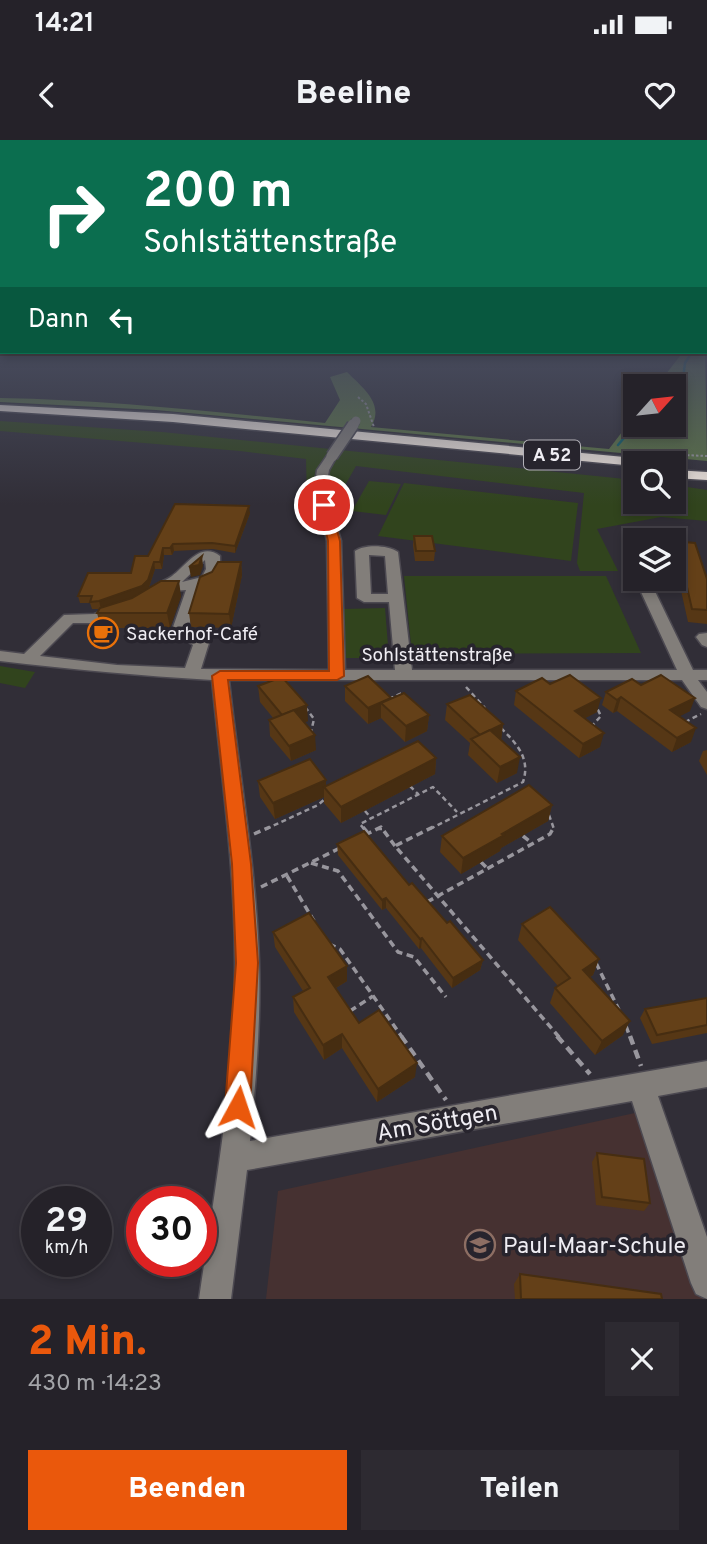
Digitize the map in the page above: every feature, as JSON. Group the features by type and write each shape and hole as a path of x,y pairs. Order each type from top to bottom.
{"highway":[{"name":"A 52","path":"0,408 173,418 623,461"},
{"name":"A 52","path":"0,415 171,426 623,470"},
{"path":"686,466 707,467"},
{"path":"686,475 707,476"}],"street":[{"path":"337,676 334,541 320,488 323,470 356,421"},
{"path":"26,661 69,618 96,619 145,600 162,586 174,580 201,556 212,556 213,569 208,580 194,586 162,586"},
{"path":"191,675 201,643 180,630 194,586"},
{"path":"648,591 693,687 707,703"},
{"path":"395,598 404,675"},
{"name":"Sohlstättenstraße","path":"0,656 26,661 220,676 707,675"},
{"path":"215,1299 243,1056 246,976 239,841 220,676"},
{"name":"Am Söttgen","path":"233,1158 707,1074"},
{"path":"645,1086 707,1283"}],"path":[{"path":"384,675 409,701"},
{"path":"459,675 487,711"},
{"path":"287,676 287,687 314,719 312,730 304,737"},
{"path":"379,703 402,693"},
{"path":"581,732 600,720 601,713 594,705"},
{"path":"684,723 707,711"},
{"path":"395,846 517,785 526,776 524,755 494,719"},
{"path":"410,786 418,794"},
{"path":"368,834 360,824 433,787 458,813"},
{"path":"239,841 331,796"},
{"path":"299,808 302,812"},
{"path":"421,905 550,834 554,828 552,818 544,809"},
{"path":"365,811 371,818"},
{"path":"362,837 381,827 606,1093"},
{"path":"523,836 532,843"},
{"path":"243,894 287,876 351,842"},
{"path":"481,862 487,868"},
{"path":"311,863 338,871 398,952 414,957 446,997"},
{"path":"287,876 314,921"},
{"path":"465,939 472,935"},
{"path":"328,944 340,949 460,1118"},
{"path":"327,952 335,947"},
{"path":"592,956 620,1012"},
{"path":"344,1014 373,996"},
{"path":"603,1004 615,1000"},
{"path":"625,1024 645,1086"},
{"path":"396,1049 406,1043"}],"shaded area":[{"name":"Paul-Maar-Schule","path":"644,1111 706,1299 266,1299 278,1191"}],"green space":[{"path":"339,397 370,397 375,411 371,427 609,449 623,431 623,438 686,438 686,397 706,397 707,461 686,459 686,451 623,451 623,453 156,410 0,402 0,398 163,407 325,423 340,400"},
{"path":"0,421 162,432 623,479 623,514 686,514 686,487 707,490 707,521 661,517 597,529 618,571 580,571 577,563 584,493 356,466 335,503 339,514 331,529 307,497 306,459 0,431"},
{"path":"369,481 401,484 386,515 352,511"},
{"path":"404,483 578,503 571,561 378,536"},
{"path":"404,576 606,576 641,653 412,654"},
{"path":"385,608 389,658 345,658 344,609"},
{"path":"0,666 35,672 25,688 0,683"}],"building":[{"path":"175,504 249,506 235,546 212,543 173,544 170,548 163,548 160,562 154,562 148,580 142,586 99,601 90,602 92,596 78,596 88,573 131,573 135,556 148,556"},
{"path":"414,536 432,536 435,551 416,551"},
{"path":"686,542 695,543 707,579 707,610 692,609 686,583"},
{"path":"202,556 199,565 189,567"},
{"path":"218,562 241,562 229,614 189,613 200,577 212,572"},
{"path":"161,581 179,581 167,613 97,613 100,608 132,598"},
{"path":"570,675 601,698 575,711 604,733 583,744 516,691 542,678 550,684"},
{"path":"661,675 695,698 670,710 696,728 677,738 621,697 617,700 606,692 632,679 641,685"},
{"path":"368,676 391,698 368,708 345,686"},
{"path":"282,677 307,705 282,715 258,686"},
{"path":"404,693 429,715 406,726 381,703"},
{"path":"470,695 503,724 480,735 447,704"},
{"path":"294,710 315,735 289,746 269,720"},
{"path":"490,730 520,757 500,767 471,739"},
{"path":"418,741 436,758 341,807 324,787"},
{"path":"310,759 326,780 273,803 258,781"},
{"path":"529,785 552,805 502,834 504,835 463,858 442,836"},
{"path":"364,831 409,885 412,883 447,923 450,921 483,960 453,978 422,938 420,939 386,898 382,900 337,844"},
{"path":"550,907 599,959 583,970 630,1021 602,1041 555,988 570,978 522,924"},
{"path":"309,913 347,966 328,977 359,1023 379,1010 417,1063 378,1089 342,1034 323,1045 293,997 310,988 273,932"},
{"path":"707,998 707,1025 657,1035 645,1009"},
{"path":"597,1153 644,1159 650,1203 602,1197"},
{"path":"520,1274 661,1294 662,1299 521,1299"}],"waterway":[{"path":"618,445 624,438"}],"place":[{"name":"Sackerhof-Café","path":"103,633"},
{"name":"Paul-Maar-Schule","path":"480,1245"}],"route":[{"path":"238,1107 247,963 242,864 227,756 220,676 337,676 334,541 324,505"}]}
